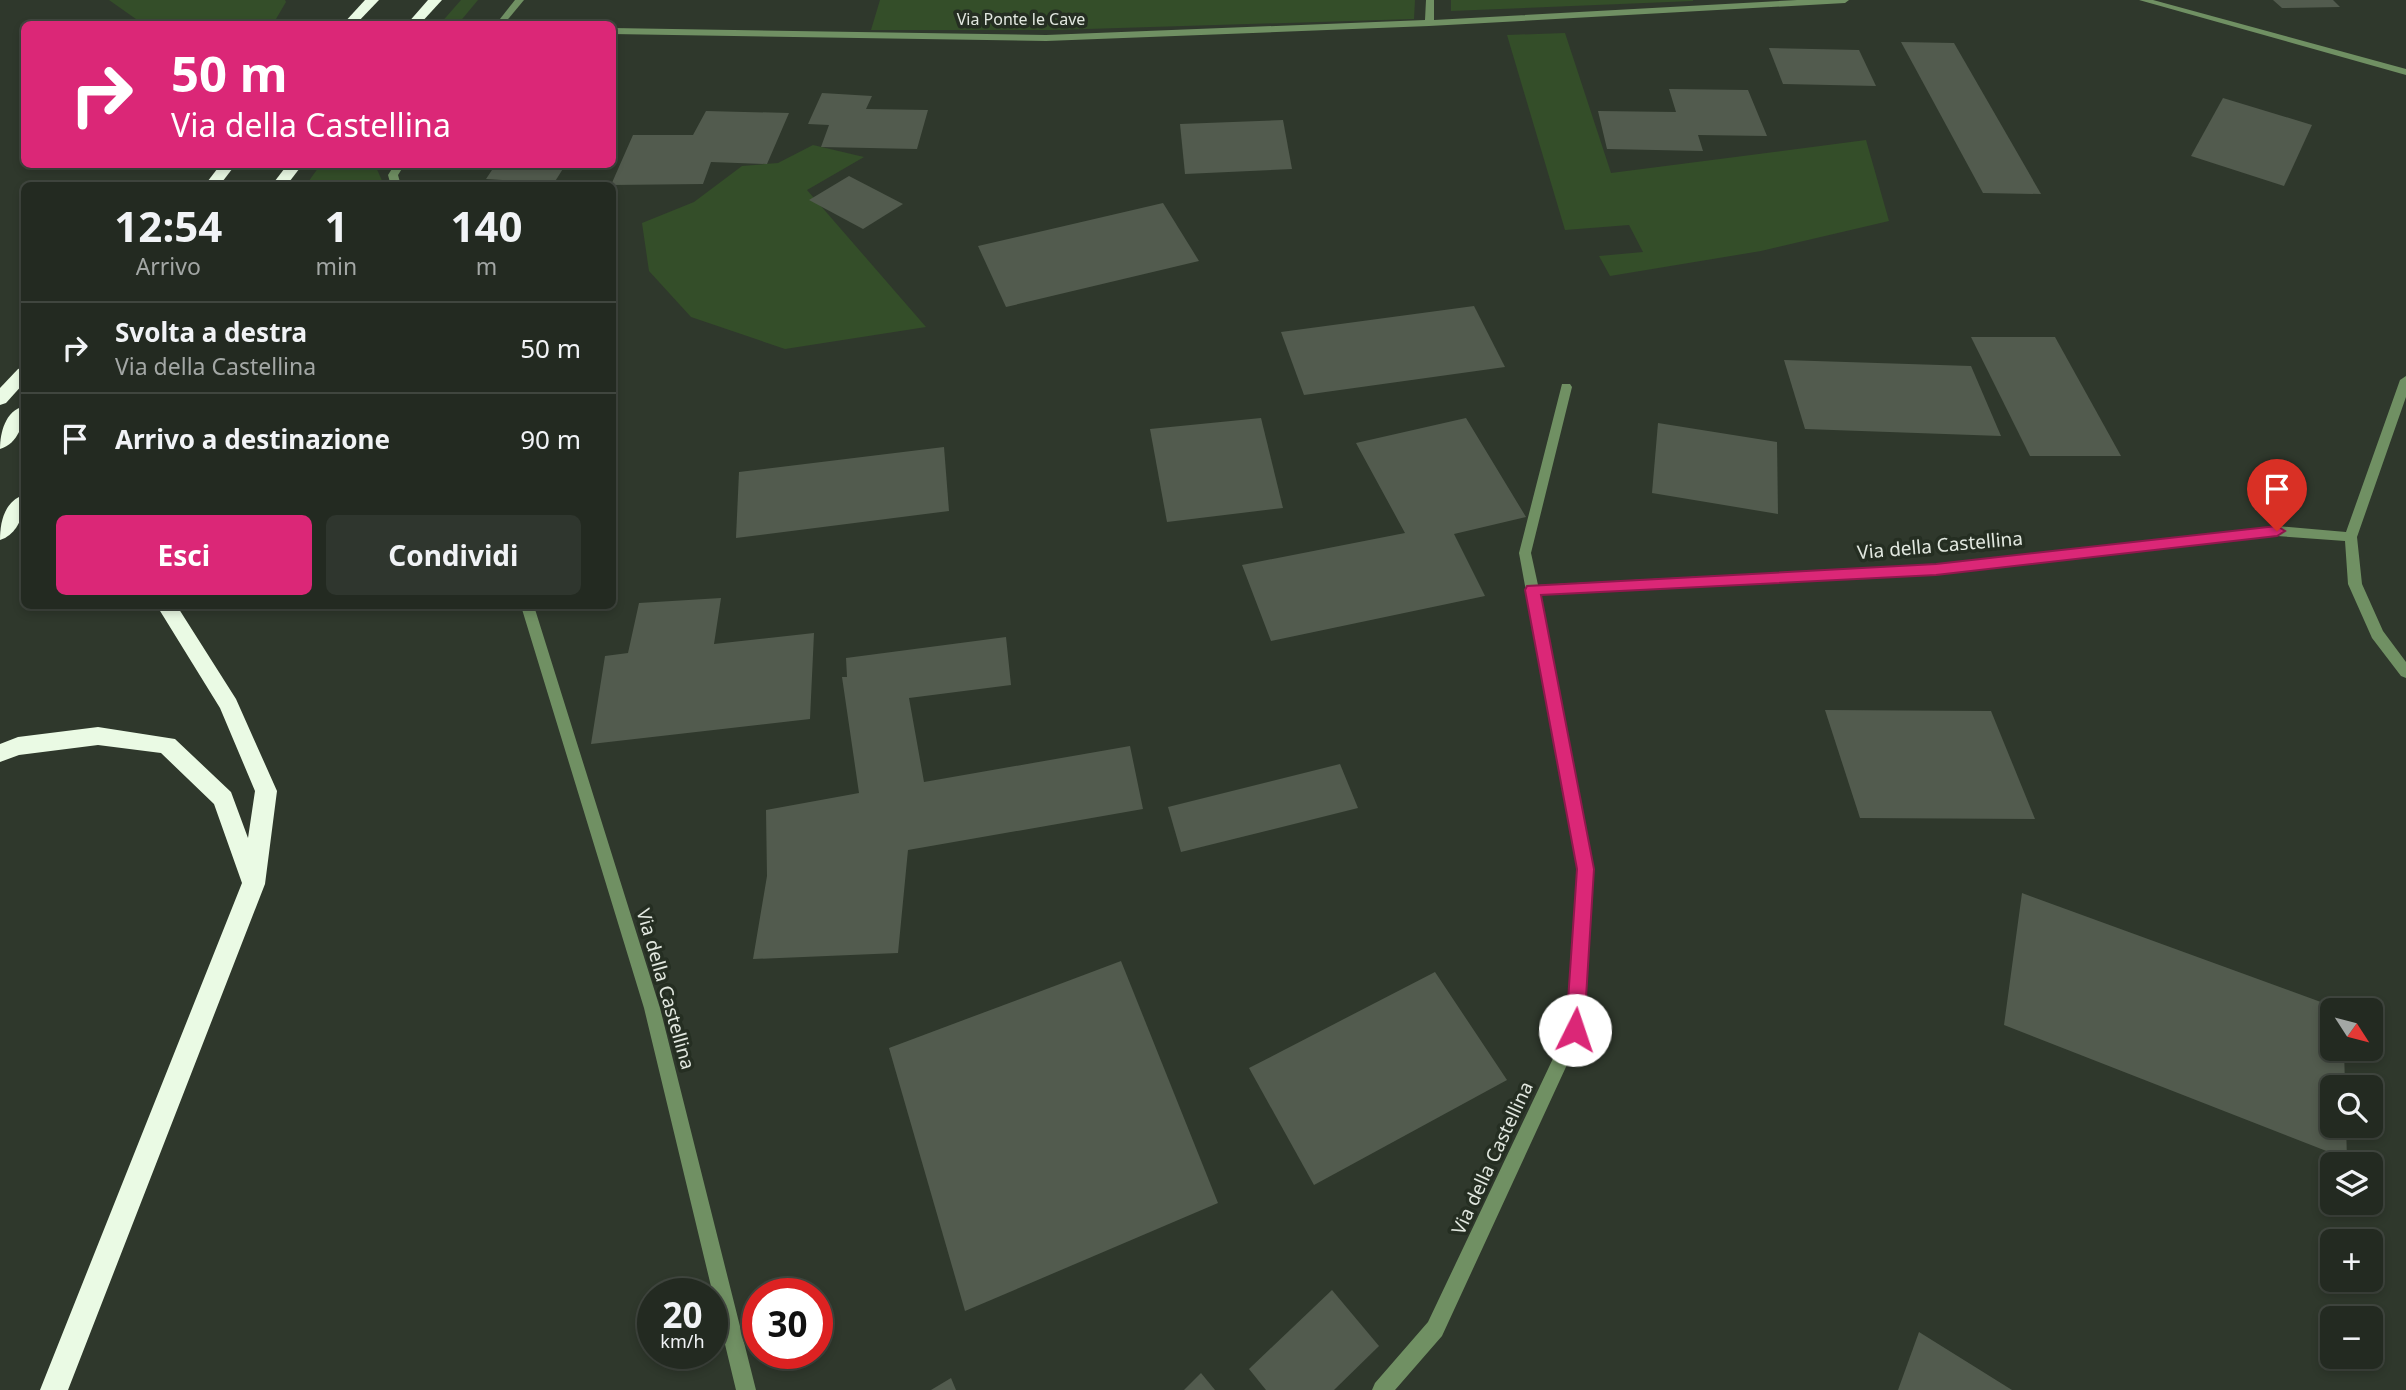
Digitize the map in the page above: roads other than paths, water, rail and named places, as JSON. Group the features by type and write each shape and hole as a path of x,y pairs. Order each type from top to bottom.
{"highway":[{"path":"352,21 372,0"},
{"path":"416,21 435,0"},
{"path":"214,182 226,168"},
{"path":"281,182 293,168"},
{"path":"0,399 21,376"},
{"path":"0,443 21,416"},
{"path":"0,533 21,506"},
{"path":"54,1390 253,884 266,791 229,705 169,609"},
{"path":"0,753 19,746 98,736 167,746 223,799 253,884"}],"street":[{"path":"502,21 520,0"},
{"path":"1429,23 1430,0"},
{"name":"Via Ponte le Cave","path":"616,31 1046,38 1429,23 1845,0"},
{"path":"2143,0 2406,72"},
{"path":"2406,380 2351,537 2355,584 2377,634 2406,672"},
{"name":"Via della Castellina","path":"1382,1390 1435,1329 1575,1030 1585,869 1525,552 1566,387"},
{"name":"Via della Castellina","path":"1532,590 1936,569 2277,531 2351,537"},
{"name":"Via della Castellina","path":"528,609 652,1008 746,1390"}]}
